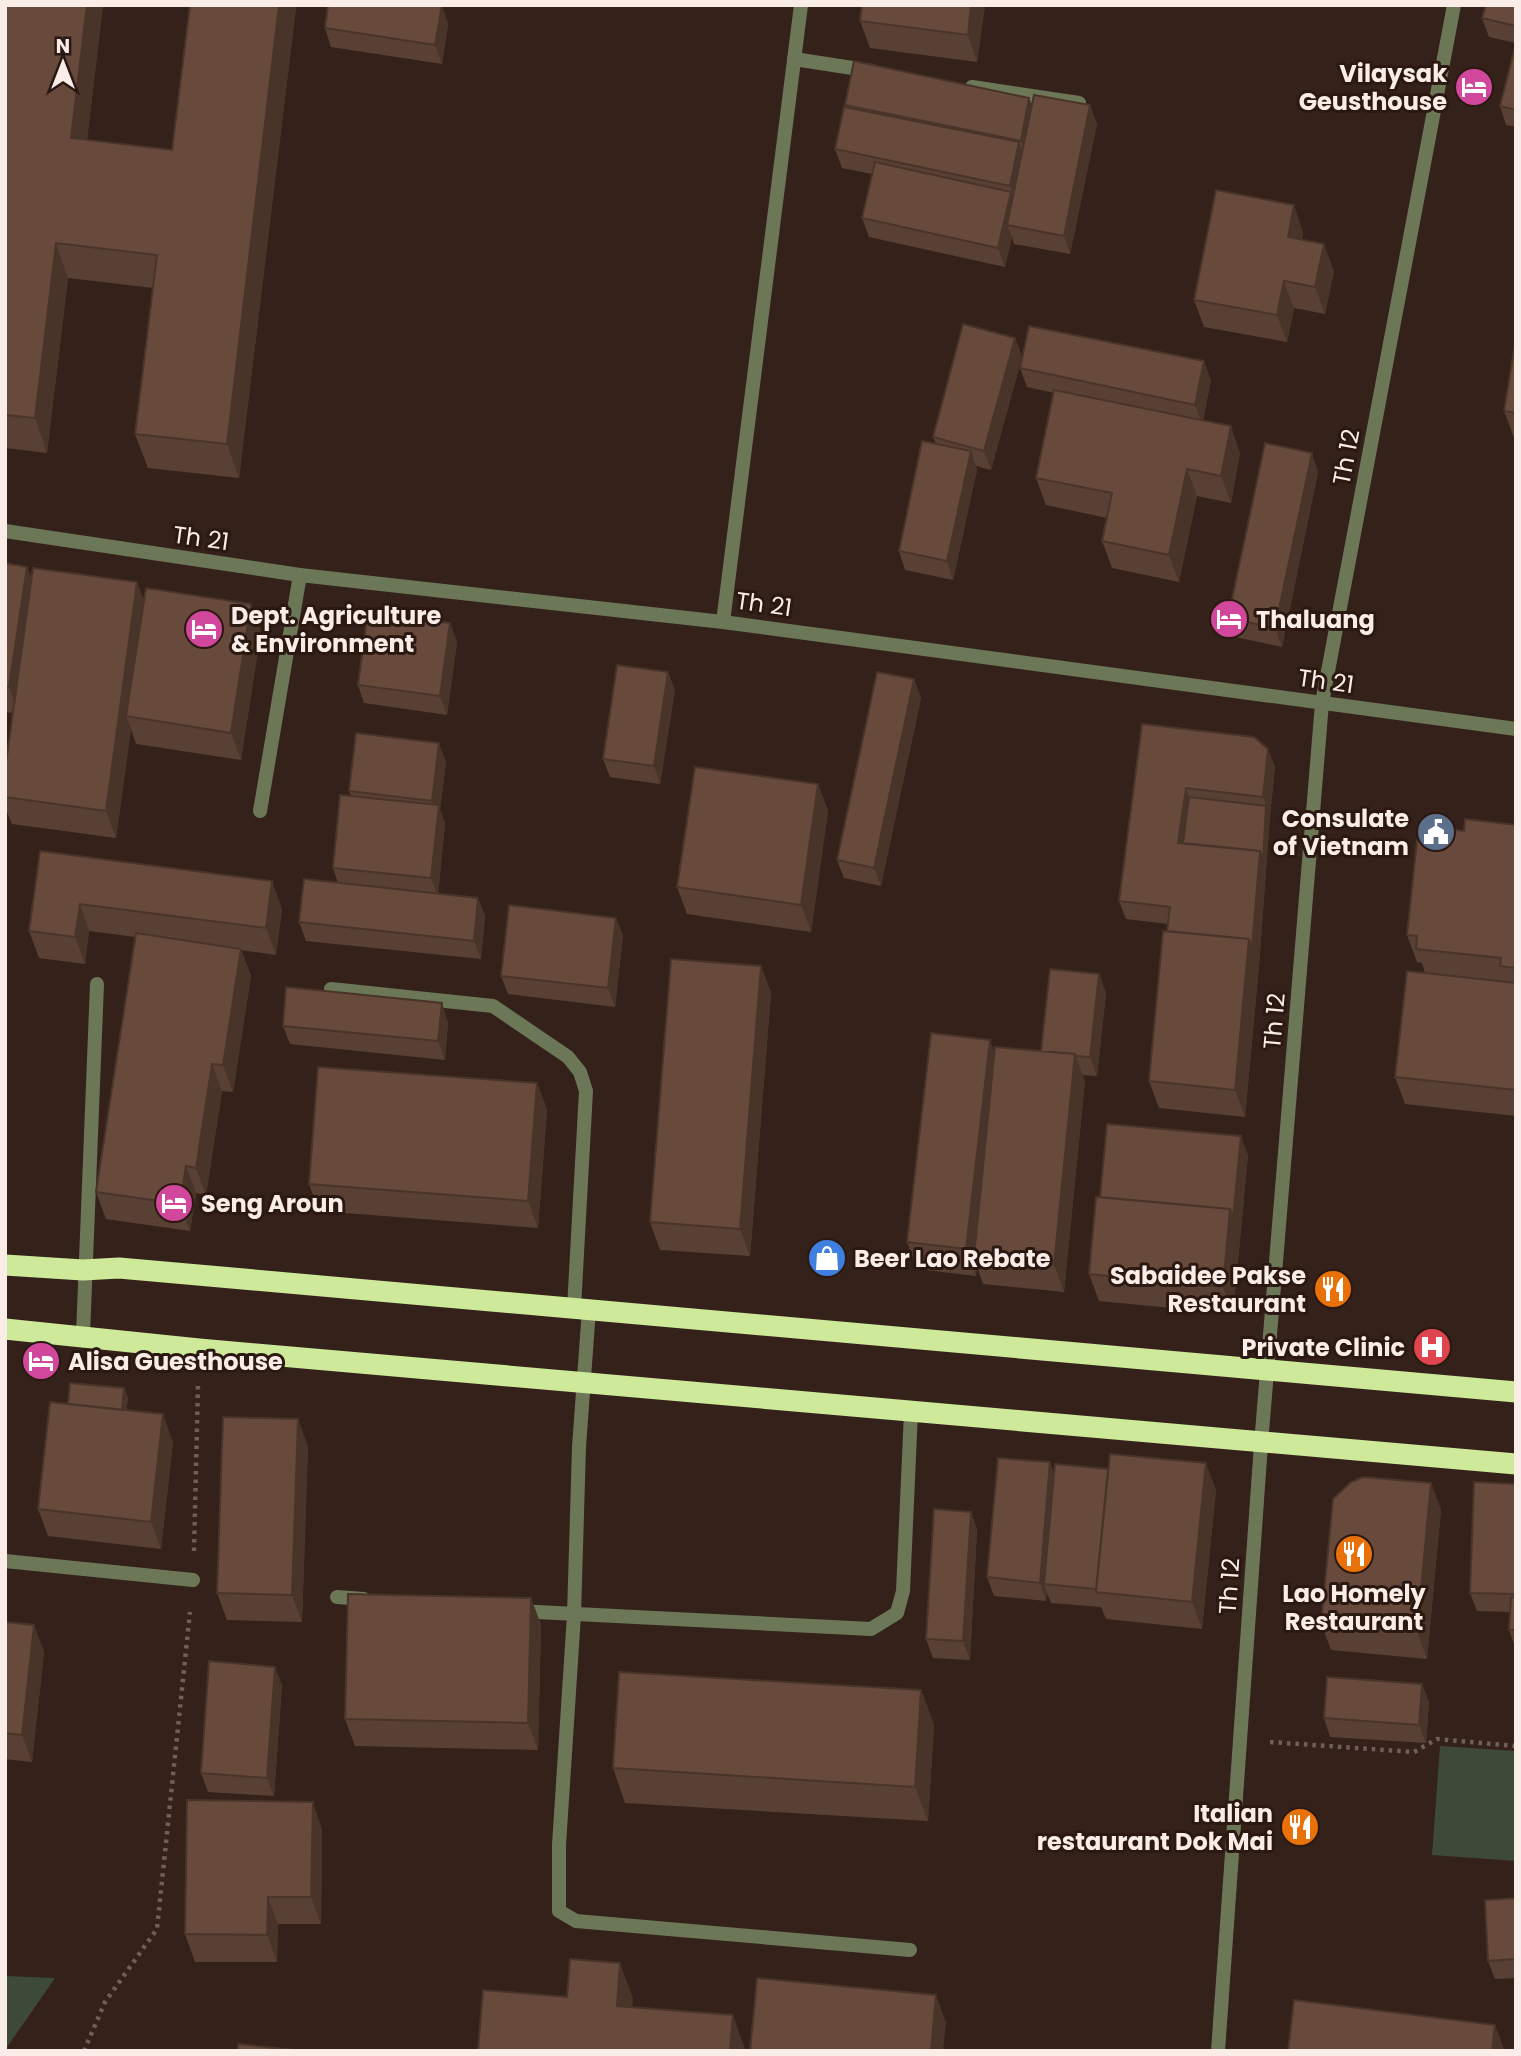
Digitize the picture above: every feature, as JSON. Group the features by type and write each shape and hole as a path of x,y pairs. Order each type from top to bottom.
{"highway":[{"path":"5,1265 83,1270 119,1268 1516,1392"},
{"path":"5,1329 199,1349 583,1381 1261,1444 1516,1464"}],"street":[{"path":"723,622 801,5"},
{"name":"Th 12","path":"1218,2051 1261,1444 1322,703 1454,5"},
{"path":"794,59 889,74"},
{"path":"957,84 1079,103"},
{"name":"Th 21","path":"5,531 300,575 723,622 1516,729"},
{"path":"260,811 300,575"},
{"path":"83,1335 83,1270 97,984"},
{"path":"331,989 493,1006 568,1058 580,1072 586,1091 581,1309 583,1381 573,1615 559,1845 559,1911 576,1921 910,1950"},
{"path":"504,1610 871,1629 897,1613 903,1591 911,1412"},
{"path":"5,1561 193,1580"},
{"path":"337,1597 379,1600"}],"path":[{"path":"85,2051 105,2002 157,1929 193,1580 199,1349"},
{"path":"1241,1739 1414,1752 1437,1739 1516,1746"}],"green space":[{"path":"1440,1746 1516,1751 1516,1861 1432,1855"},
{"path":"5,1976 55,1978 5,2050"}],"building":[{"path":"5,5 87,5 71,138 172,150 190,5 279,5 227,444 135,434 157,255 56,243 35,418 5,415"},
{"path":"328,5 442,5 435,45 325,28"},
{"path":"862,5 971,5 968,35 860,21"},
{"path":"1486,5 1516,5 1516,26 1482,18"},
{"path":"1516,43 1516,110 1500,106"},
{"path":"854,61 1029,98 1021,141 845,105"},
{"path":"1034,95 1090,105 1064,236 1007,225"},
{"path":"844,107 1019,142 1010,186 835,149"},
{"path":"875,162 1011,192 998,248 862,218"},
{"path":"1216,190 1294,205 1288,237 1324,244 1315,287 1284,281 1277,315 1194,300"},
{"path":"963,324 1015,338 984,451 933,437"},
{"path":"1029,326 1204,361 1195,405 1020,368"},
{"path":"1516,338 1516,413 1504,411"},
{"path":"1054,390 1231,426 1221,476 1187,469 1169,555 1102,541 1112,493 1036,478"},
{"path":"922,441 971,451 947,561 899,551"},
{"path":"1265,443 1312,453 1275,628 1228,618"},
{"path":"5,563 27,567 9,687 5,686"},
{"path":"33,568 137,582 106,811 5,797 5,770"},
{"path":"146,588 251,604 231,733 126,716"},
{"path":"368,611 450,623 440,696 358,685"},
{"path":"617,665 668,672 654,766 603,759"},
{"path":"877,672 914,679 874,868 837,860"},
{"path":"1142,724 1254,737 1268,749 1263,797 1186,788 1178,843 1260,851 1252,947 1249,939 1167,931 1170,907 1119,901"},
{"path":"356,733 439,743 432,801 349,791"},
{"path":"695,767 818,784 801,905 677,887"},
{"path":"340,795 439,805 431,878 333,868"},
{"path":"1189,797 1266,806 1263,860 1260,851 1183,843"},
{"path":"1465,819 1516,825 1516,968 1500,966 1501,958 1416,949 1417,936 1407,935 1417,840 1427,841 1428,827 1464,831"},
{"path":"40,851 272,881 266,928 80,904 75,937 29,931"},
{"path":"304,879 478,898 474,941 299,922"},
{"path":"509,905 616,918 608,988 501,976"},
{"path":"1163,931 1249,939 1235,1090 1149,1081"},
{"path":"136,933 241,949 223,1065 212,1064 196,1168 186,1166 180,1204 96,1192"},
{"path":"671,959 761,966 740,1229 650,1222"},
{"path":"1050,969 1099,974 1090,1057 1041,1051"},
{"path":"1407,971 1516,983 1516,1090 1395,1077"},
{"path":"286,987 442,1003 438,1041 283,1026"},
{"path":"931,1033 990,1040 966,1249 907,1242"},
{"path":"995,1047 1075,1054 1054,1265 974,1257"},
{"path":"318,1067 537,1083 528,1201 309,1184"},
{"path":"1107,1124 1241,1136 1233,1218 1230,1209 1100,1197"},
{"path":"1096,1197 1230,1209 1223,1287 1089,1274"},
{"path":"70,1383 124,1388 122,1410 68,1404"},
{"path":"50,1402 163,1414 151,1522 38,1509"},
{"path":"223,1417 298,1419 292,1595 217,1593"},
{"path":"1110,1454 1206,1463 1192,1602 1096,1592"},
{"path":"998,1458 1050,1462 1040,1583 987,1577"},
{"path":"1055,1464 1108,1469 1096,1589 1044,1584"},
{"path":"1363,1477 1431,1483 1417,1632 1321,1623 1333,1499 1351,1482"},
{"path":"1474,1482 1516,1484 1516,1594 1470,1593"},
{"path":"934,1509 971,1512 963,1641 926,1639"},
{"path":"348,1594 531,1598 528,1723 345,1719"},
{"path":"1511,1597 1516,1598 1516,1630 1509,1630"},
{"path":"5,1622 34,1625 22,1735 5,1733"},
{"path":"209,1661 275,1667 267,1778 201,1773"},
{"path":"619,1672 921,1690 915,1787 613,1768"},
{"path":"1327,1677 1422,1684 1419,1725 1324,1718"},
{"path":"187,1800 313,1802 311,1897 268,1897 267,1935 185,1934"},
{"path":"1516,1898 1516,1959 1488,1961 1485,1900"},
{"path":"570,1959 620,1963 617,2006 733,2015 730,2051 478,2051 483,1990 567,1997"},
{"path":"757,1978 936,1995 931,2051 750,2051"},
{"path":"1294,2000 1495,2025 1492,2051 1288,2051"},
{"path":"238,2044 304,2051 238,2051"}],"place":[{"name":"Vilaysak Geusthouse","path":"1474,87"},
{"name":"Thaluang","path":"1229,619"},
{"name":"Dept. Agriculture & Environment","path":"204,629"},
{"name":"Consulate of Vietnam","path":"1436,832"},
{"name":"Seng Aroun","path":"174,1203"},
{"name":"Beer Lao Rebate","path":"827,1258"},
{"name":"Sabaidee Pakse Restaurant","path":"1333,1289"},
{"name":"Private Clinic","path":"1432,1347"},
{"name":"Alisa Guesthouse","path":"41,1361"},
{"name":"Lao Homely Restaurant","path":"1354,1554"},
{"name":"Italian restaurant Dok Mai","path":"1300,1827"}]}
